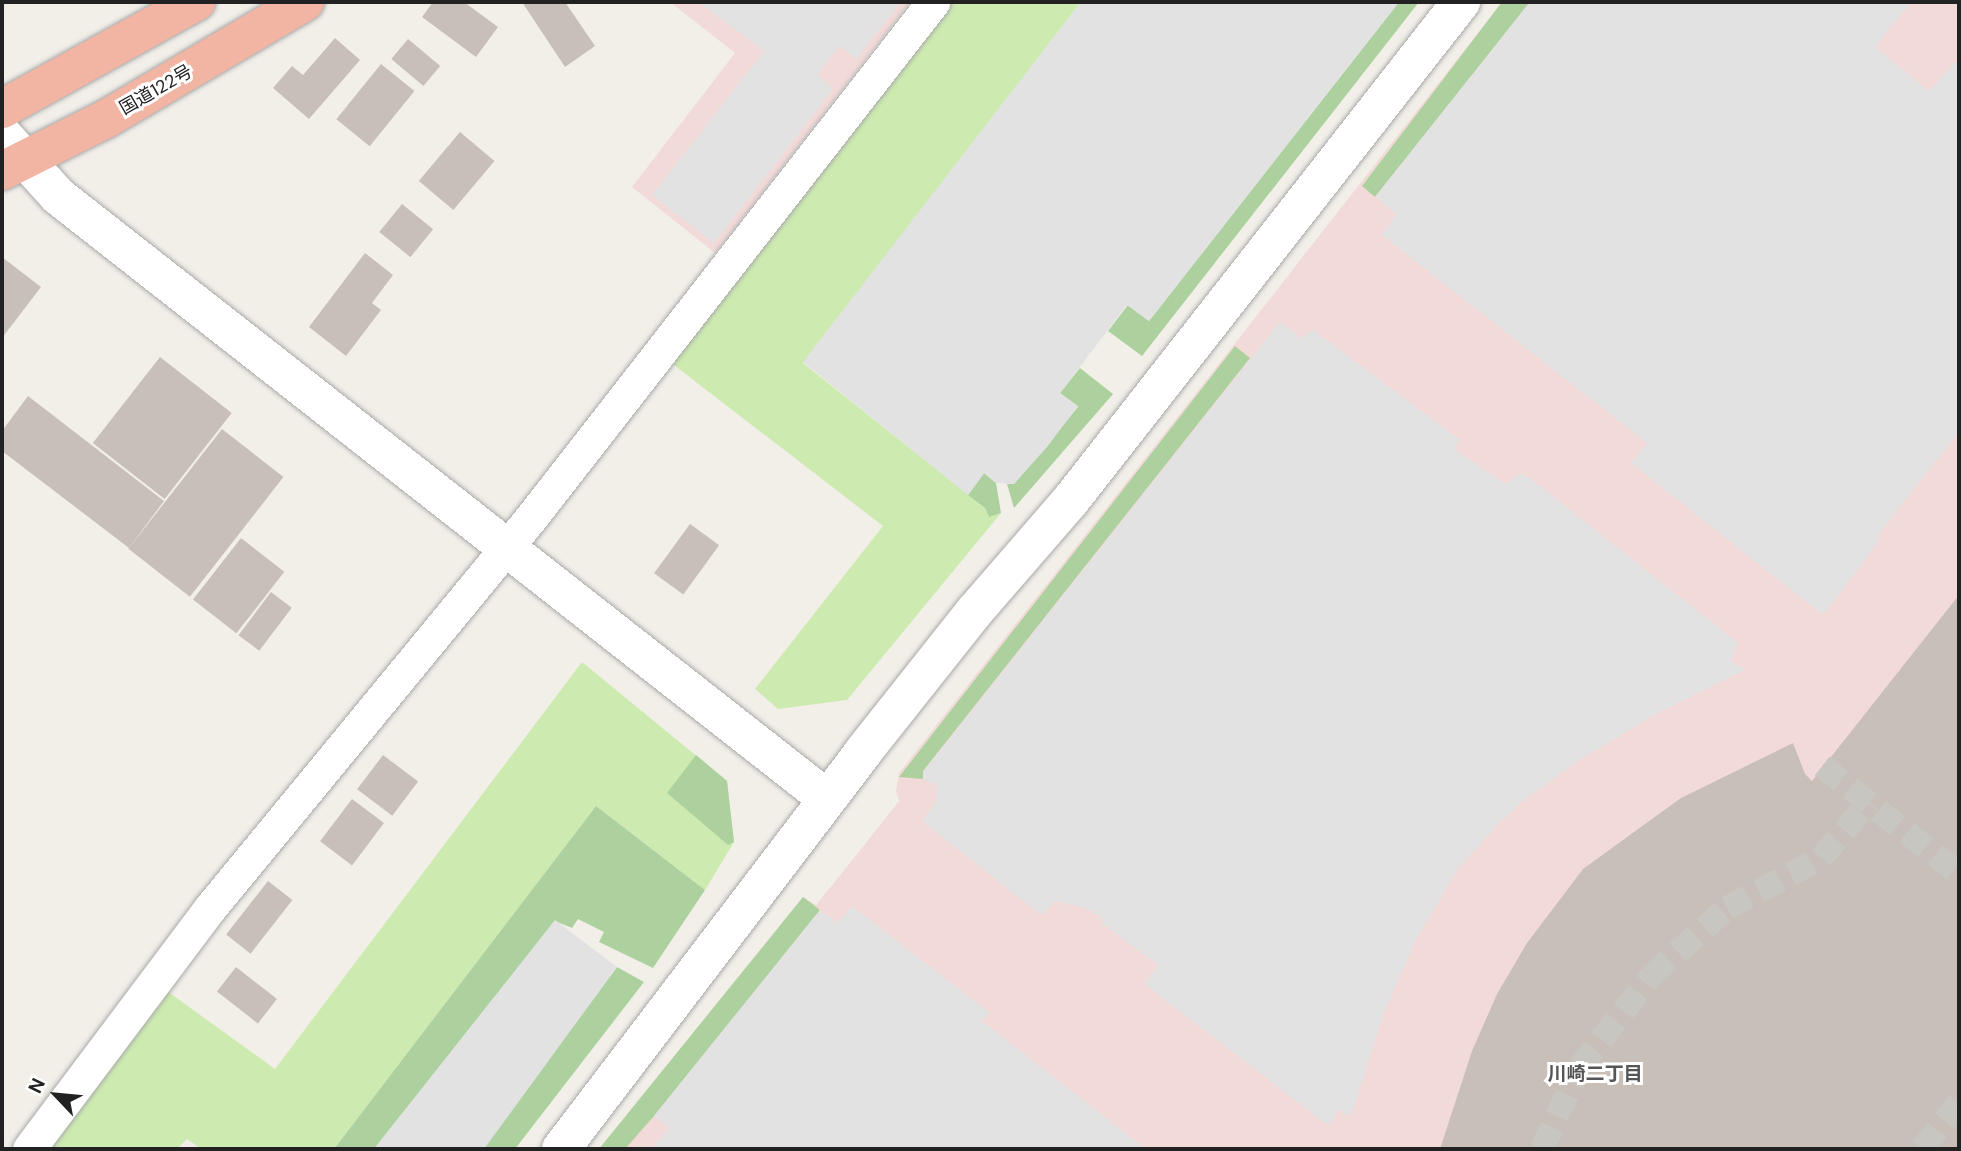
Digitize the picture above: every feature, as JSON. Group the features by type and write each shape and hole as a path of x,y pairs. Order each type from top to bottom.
{"highway":[{"path":"2,109 196,2"},
{"name":"国道122号","path":"9,155 135,103 305,2"}],"street":[{"path":"29,1149 211,908 505,548 718,281 933,2"},
{"path":"561,1149 826,798 974,612 1071,500 1461,2"},
{"path":"9,155 826,798"}],"shaded area":[{"path":"670,2 910,2 715,253 632,187 735,53"},
{"path":"698,2 901,2 856,59 840,46 829,59 817,75 833,89 714,243 652,195 764,51"},
{"path":"1081,2 1399,2 1149,321 1127,305 1060,393 1078,406 1047,447 1014,484 996,483 984,473 968,495 803,362"},
{"path":"1502,2 1959,2 1959,1149 599,1149 803,897 816,905 899,801 896,791 899,773"},
{"path":"1530,2 1911,2 1875,47 1929,91 1959,58 1959,432 1881,531 1877,544 1823,615 1631,463 1647,443 1382,235 1396,214 1375,197"},
{"path":"1280,322 1302,339 1312,329 1459,439 1455,450 1506,484 1520,473 1530,478 1738,643 1731,661 1745,670 1658,713 1578,761 1522,802 1497,825 1458,869 1416,940 1383,1015 1351,1117 1339,1110 1329,1126 1144,984 1158,965 1102,923 1102,918 1086,908 1055,901 1041,915 922,821 936,802 937,789 937,786 923,779 923,772"},
{"path":"852,906 990,1013 982,1021 1146,1149 653,1147 669,1128 654,1116 820,910 838,923"},
{"path":"555,920 617,967 484,1149 374,1149"}],"green space":[{"path":"952,2 1081,2 803,363 985,508 989,517 1001,513 847,700 778,709 755,689 883,526 670,362"},
{"path":"1399,2 1419,2 1142,356 1108,331 1128,305 1149,321"},
{"path":"1502,2 1530,2 1375,197 1362,186"},
{"path":"1235,346 1250,358 923,771 923,779 899,777"},
{"path":"1080,368 1113,394 1014,508 1007,484 1014,484 1078,407 1060,393"},
{"path":"984,473 996,483 1001,513 989,517 985,508 968,495"},
{"path":"582,662 727,781 734,842 705,890 596,806 334,1149 201,1149 187,1139 177,1149 49,1149 167,991 275,1069"},
{"path":"696,755 727,781 734,842 728,845 667,793"},
{"path":"596,806 705,890 653,968 599,942 604,932 578,919 572,928 555,921 374,1149 334,1149"},
{"path":"803,897 820,910 654,1116 625,1149 599,1149"},
{"path":"617,967 644,982 515,1149 482,1149"}],"building":[{"path":"433,2 464,2 498,27 476,57 422,17"},
{"path":"522,2 565,2 595,46 565,67"},
{"path":"335,38 360,60 309,119 273,88 292,66 303,75"},
{"path":"408,39 440,66 423,86 391,59"},
{"path":"381,64 414,91 370,146 336,119"},
{"path":"460,132 494,161 453,210 419,181"},
{"path":"402,204 433,229 410,257 379,232"},
{"path":"365,253 393,275 372,303 381,310 346,356 309,327"},
{"path":"2,257 41,287 2,338"},
{"path":"160,357 232,413 165,499 93,443"},
{"path":"28,396 164,501 129,548 2,451 2,431"},
{"path":"222,429 283,477 190,597 128,549"},
{"path":"690,524 719,545 683,595 654,573"},
{"path":"241,538 284,572 236,633 193,599"},
{"path":"271,592 292,608 259,651 239,635"},
{"path":"1959,595 1959,1149 1440,1149 1472,1051 1497,994 1527,943 1583,869 1681,798 1793,743 1805,774 1812,781"},
{"path":"383,755 418,781 392,816 357,789"},
{"path":"352,799 384,823 352,865 320,841"},
{"path":"268,881 292,900 251,954 226,935"},
{"path":"236,967 277,999 258,1023 217,991"}],"tunnel":[{"path":"1822,766 1959,874"},
{"path":"1542,1149 1579,1068 1651,976 1727,908 1821,858 1869,802"},
{"path":"1922,1149 1959,1103"}],"district":[{"name":"川崎二丁目","path":"1595,1074"}]}
